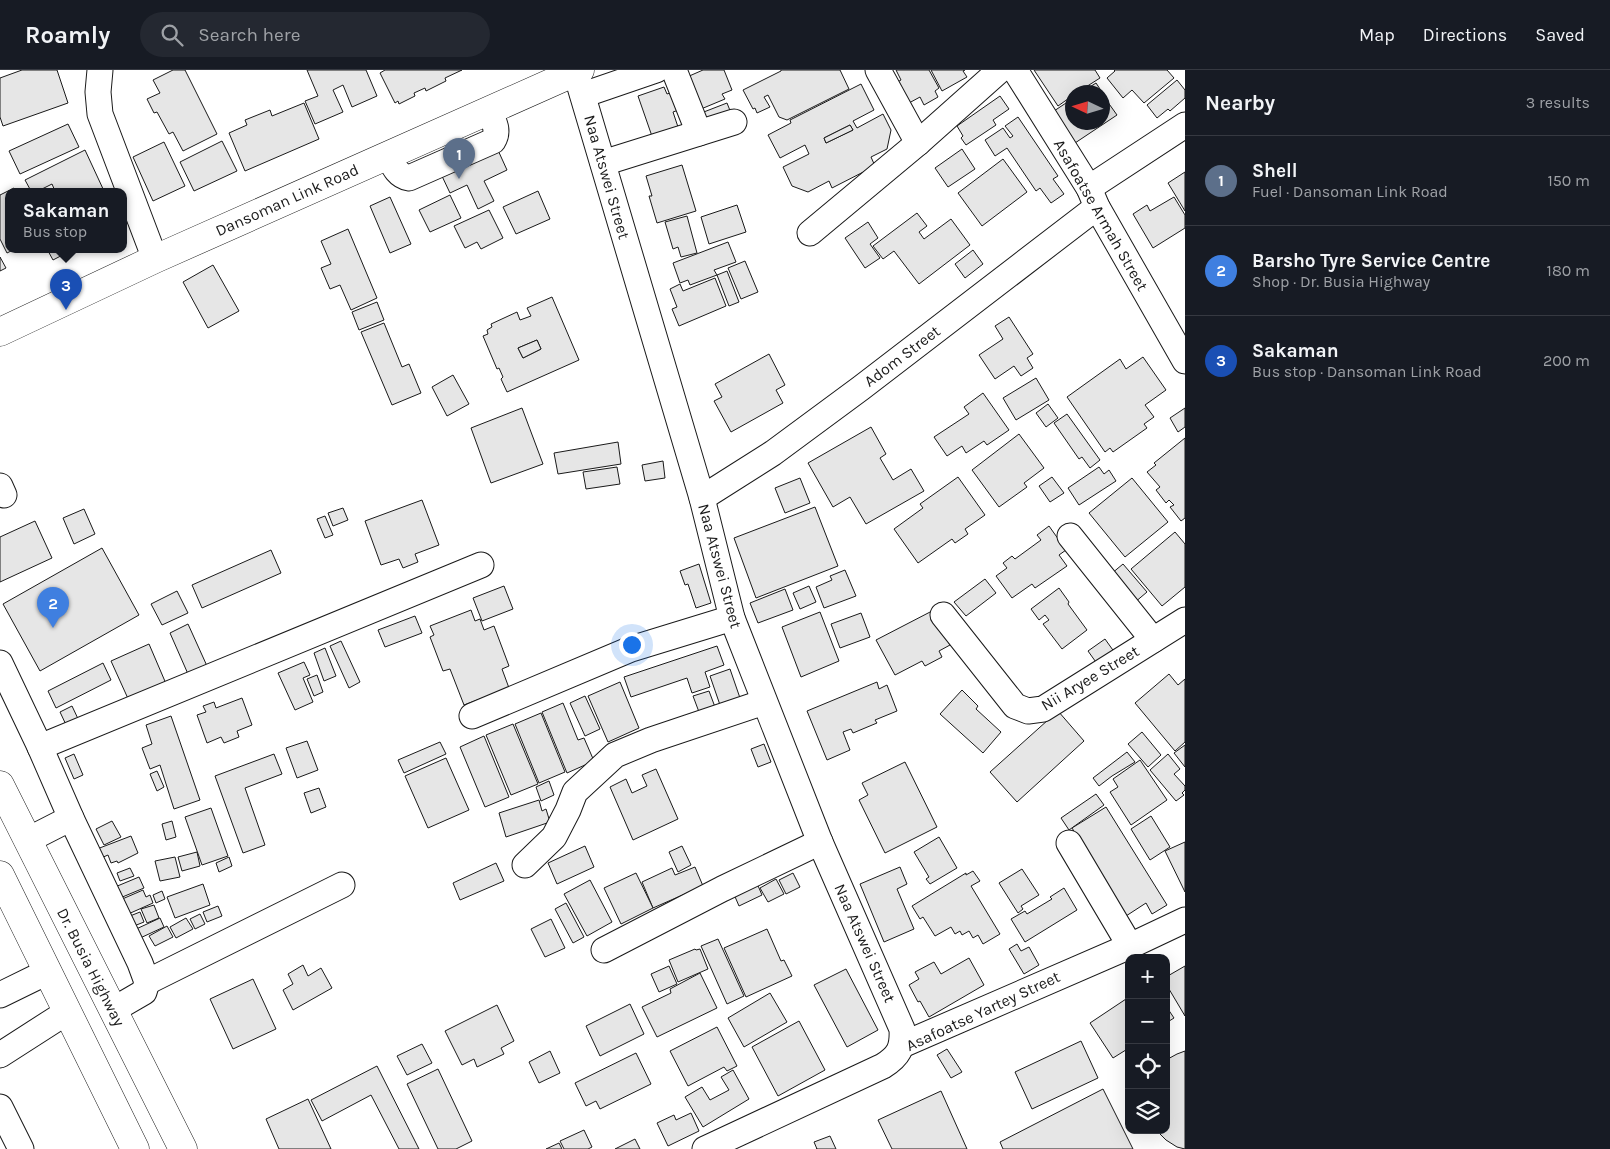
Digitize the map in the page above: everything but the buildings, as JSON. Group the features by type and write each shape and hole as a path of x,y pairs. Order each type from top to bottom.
{"main road":[{"name":"Dansoman Link Road","path":"0,332 155,259 489,110 579,77"},
{"name":"Dr. Busia Highway","path":"0,785 183,1149"},
{"path":"0,874 135,1149"}],"street":[{"path":"100,70 98,92 100,114 155,259"},
{"path":"579,77 656,70"},
{"path":"674,70 699,133"},
{"path":"878,70 918,142"},
{"path":"810,233 1000,70"},
{"name":"Asafoatse Armah Street","path":"1015,70 1182,348"},
{"name":"Naa Atswei Street","path":"579,77 702,498 732,618 820,842 899,1020 902,1028 902,1045"},
{"path":"603,163 734,122"},
{"name":"Adom Street","path":"702,498 773,453 861,388 1185,124"},
{"path":"1070,536 1153,640"},
{"path":"40,747 481,565"},
{"name":"Nii Aryee Street","path":"943,615 1015,706 1028,711 1043,709 1185,620"},
{"path":"472,716 631,650 732,618"},
{"path":"0,663 140,963 147,982 144,992 113,1010"},
{"path":"525,865 554,837 575,792 615,755 651,740 764,702"},
{"path":"28,840 71,818"},
{"path":"604,950 722,889 820,842"},
{"path":"1069,843 1130,946"},
{"path":"147,982 342,885"},
{"name":"Asafoatse Yartey Street","path":"705,1149 883,1066 893,1060 902,1045 1130,946 1185,920"},
{"path":"0,995 47,972"},
{"path":"0,1055 67,1012"},
{"path":"0,1107 21,1149"}],"place":[{"name":"Shell","path":"459,179"},
{"name":"Sakaman","path":"66,310"},
{"name":"Barsho Tyre Service Centre","path":"53,628"}]}
